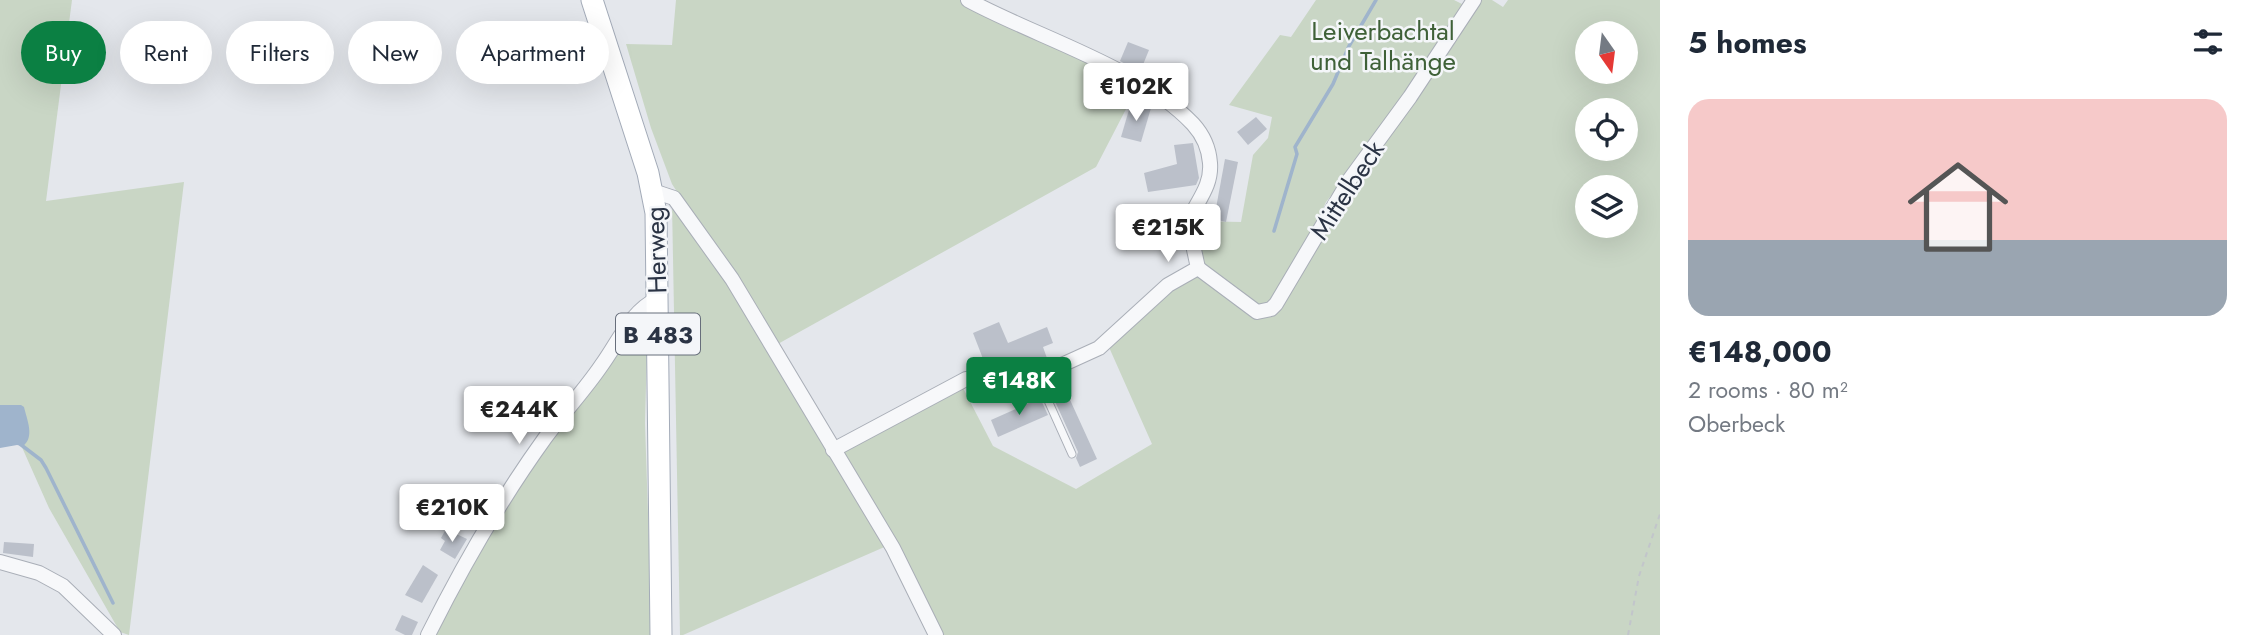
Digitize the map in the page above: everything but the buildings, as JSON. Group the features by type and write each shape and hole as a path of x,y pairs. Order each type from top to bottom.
{"main road":[{"name":"Herweg","path":"592,0 653,191 656,213 661,635"}],"street":[{"path":"833,450 966,379 979,376 1022,383 1098,348 1168,285 1198,268 1188,222 1205,193 1210,166 1208,148 1194,124 1140,82 968,0"},
{"name":"Mittelbeck","path":"1198,268 1257,312 1271,309 1350,179 1410,97 1474,0"},
{"path":"653,191 674,198 710,247 893,548 936,635"},
{"path":"428,635 485,532 545,438 602,365 641,306 658,298"},
{"path":"0,562 39,573 63,586 114,635"}],"lane":[{"path":"1037,376 1072,454"}],"path":[{"path":"1628,635 1632,627 1639,576 1660,514"}],"green space":[{"path":"0,0 72,0 69,21 21,21 21,84 61,84 46,201 184,182 129,635 120,632 49,508 5,409 0,409"},
{"path":"676,0 963,0 1139,84 1096,167 776,345 672,184 651,128 626,44 672,45"},
{"name":"Leiverbachtal und Talhänge","path":"1316,0 1454,0 1467,9 1408,98 1326,202 1302,254 1262,313 1276,307 1351,180 1412,98 1478,0 1492,0 1503,7 1508,0 1660,0 1660,635 939,635 889,533 839,450 961,384 993,446 1076,489 1152,444 1108,345 1162,290 1197,270 1237,302 1258,313 1199,263 1194,221 1241,222 1253,155 1268,138 1272,117 1229,105 1280,35 1291,37"},
{"path":"672,204 708,248 889,545 683,635 680,635"},
{"path":"648,310 645,423 652,635 430,635 488,531 628,329"}],"water":[{"path":"0,405 24,407 29,438 23,446 0,448"}],"waterway":[{"path":"1274,231 1297,154 1295,147 1333,84 1349,46 1376,0"},
{"path":"20,444 41,460 46,468 113,603"}]}
